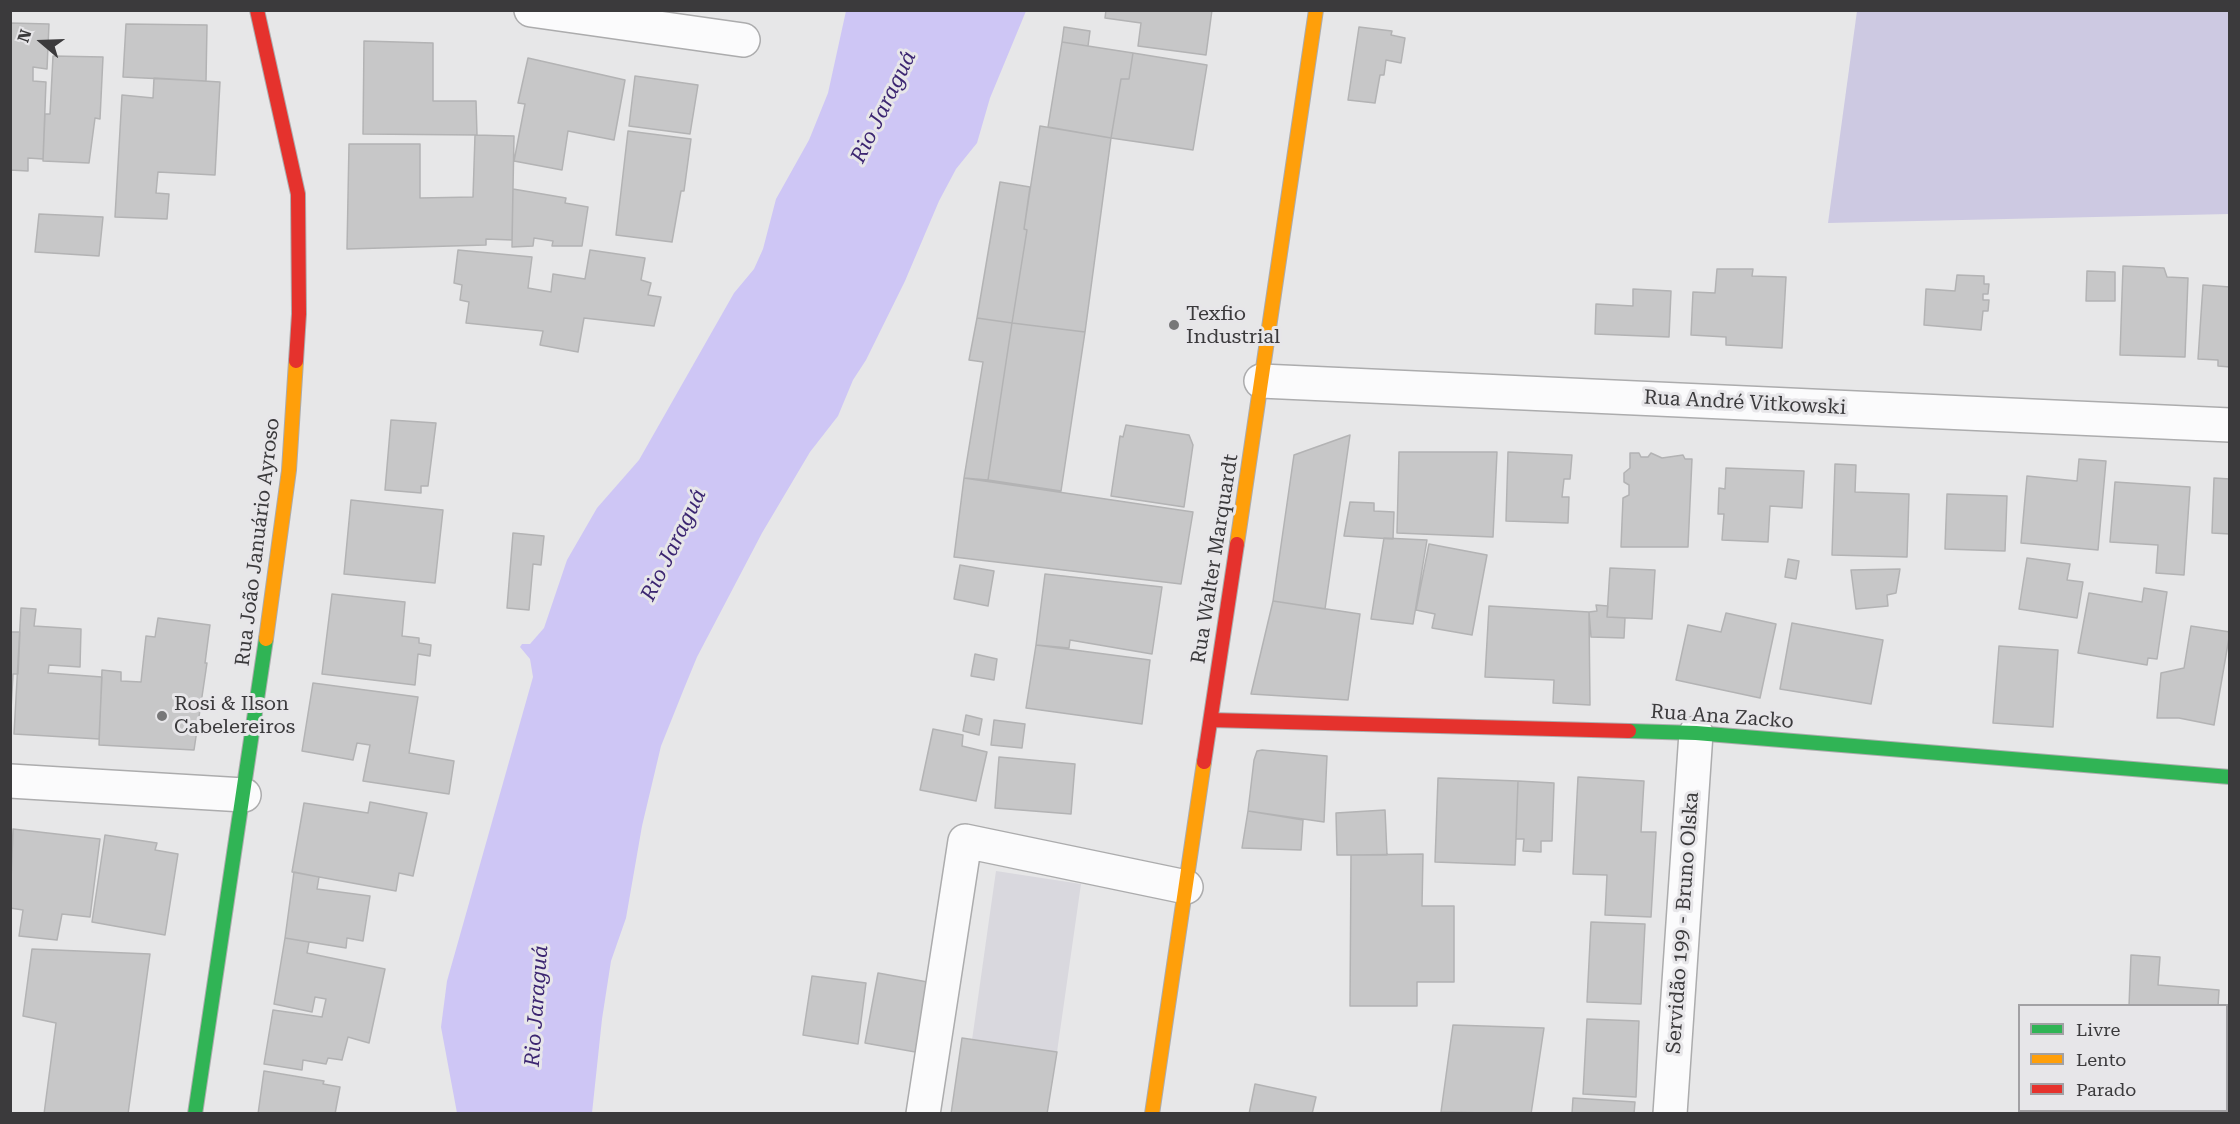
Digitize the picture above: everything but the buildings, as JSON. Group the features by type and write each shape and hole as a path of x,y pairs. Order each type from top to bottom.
{"main road":[{"name":"Rua João Januário Ayroso","path":"195,1113 244,795 289,470 298,314 298,194 257,10"},
{"name":"Rua Walter Marquardt","path":"1152,1113 1316,10"},
{"name":"Rua Ana Zacko","path":"1211,720 1696,733 2229,777"}],"street":[{"path":"531,10 743,40"},
{"name":"Rua André Vitkowski","path":"1262,381 2229,424"},
{"name":"Servidão 199 - Bruno Olska","path":"1670,1113 1696,733"},
{"path":"10,781 244,795"},
{"path":"923,1113 965,841 1186,887"}],"shaded area":[{"path":"1857,11 2229,11 2229,214 1828,223"},
{"path":"996,871 1081,884 1057,1052 972,1040"}],"water":[{"name":"Rio Jaraguá","path":"846,11 1026,11 990,98 977,143 956,169 939,201 905,281 866,360 853,380 838,416 810,452 762,533 697,657 661,746 642,826 626,918 611,961 592,1113 457,1113 441,1027 447,981 533,677 530,659 520,647 522,644 530,644 544,628 567,560 597,508 639,460 734,293 754,269 763,249 776,199 809,140 828,93"}],"traffic: fast":[{"path":"195,1114 266,639"},
{"path":"1629,731 1696,733 2230,777"}],"traffic: slow":[{"path":"1237,544 1316,10"},
{"path":"266,639 289,470 296,361"},
{"path":"1152,1114 1204,762"}],"traffic: jam":[{"path":"257,10 298,194 299,314 296,361"},
{"path":"1204,762 1237,544"},
{"path":"1211,720 1629,731"}],"place":[{"name":"Texfio Industrial","path":"1174,325"},
{"name":"Rosi & Ilson Cabelereiros","path":"162,716"}]}
